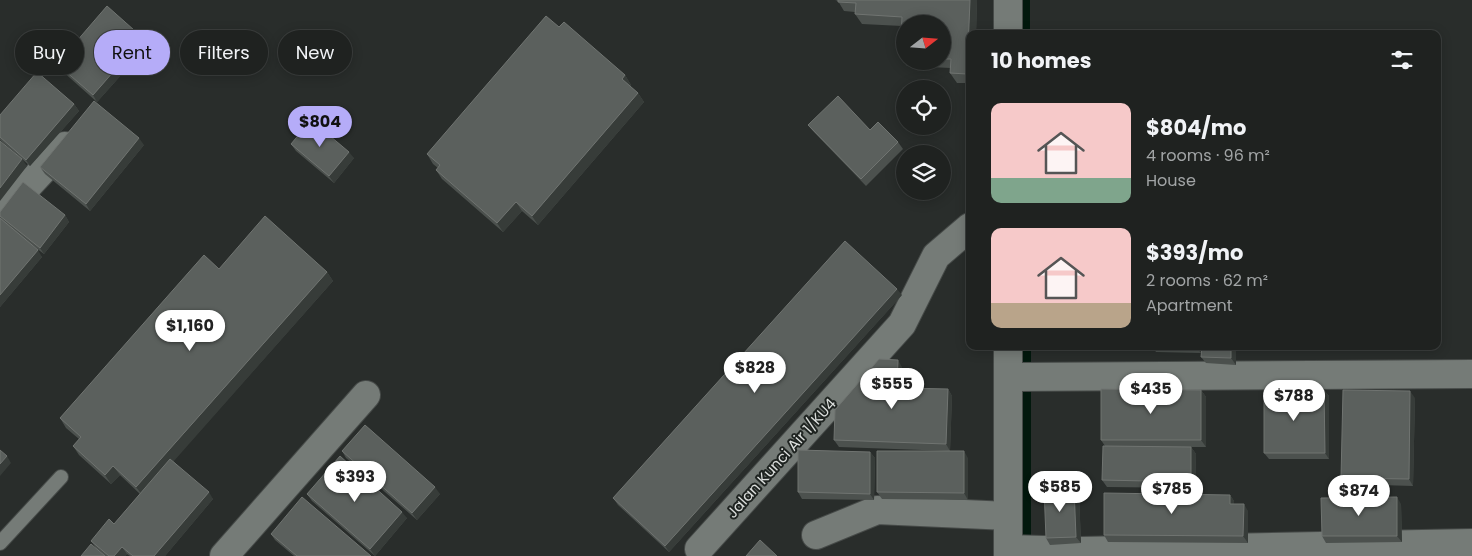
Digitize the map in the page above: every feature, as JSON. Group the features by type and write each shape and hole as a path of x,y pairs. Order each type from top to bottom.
{"street":[{"path":"1008,0 1008,30"},
{"path":"0,216 65,146"},
{"name":"Jalan Kunci Air 1/KU4","path":"699,549 902,324 936,256 966,230"},
{"path":"1010,350 1021,377 1008,516 1018,551 1472,543"},
{"path":"1021,377 1472,374"},
{"path":"224,556 366,395"},
{"path":"816,535 877,510 1008,516"}],"lane":[{"path":"0,543 61,477"}],"building":[{"path":"838,0 970,0 969,30 966,30 966,74 950,73 951,15 896,15 896,17 855,14 856,3 838,2"},
{"path":"107,6 134,30 94,30 94,75 111,75 93,95 70,75 84,75 84,33"},
{"path":"546,16 559,27 564,22 625,75 622,79 638,93 532,216 516,202 497,223 436,170 440,165 427,154"},
{"path":"34,75 40,75 74,104 26,160 0,137 0,115"},
{"path":"838,96 870,130 878,122 898,142 861,179 808,125"},
{"path":"94,101 139,138 86,204 40,167"},
{"path":"311,120 349,152 329,176 291,144"},
{"path":"0,141 22,159 0,188"},
{"path":"23,182 65,215 40,248 0,216 0,212"},
{"path":"265,216 327,272 136,487 113,466 105,475 73,446 81,437 60,418 204,255 219,269"},
{"path":"0,218 38,250 0,295"},
{"path":"845,241 897,289 665,546 613,498"},
{"path":"1202,350 1231,350 1231,358 1201,357"},
{"path":"879,359 898,360 897,388 948,389 946,444 834,440 835,410"},
{"path":"1101,389 1201,390 1201,440 1101,440"},
{"path":"1264,390 1324,390 1325,453 1264,453"},
{"path":"1343,390 1410,391 1409,479 1341,478"},
{"path":"365,425 435,487 412,513 342,451"},
{"path":"1103,446 1191,447 1191,482 1102,480"},
{"path":"0,450 7,456 0,464"},
{"path":"798,450 870,452 870,494 798,492"},
{"path":"877,451 964,451 964,493 877,492"},
{"path":"340,456 402,512 370,549 307,494"},
{"path":"170,459 209,492 154,556 133,556 122,547 114,556 109,556 91,541 109,519 114,524"},
{"path":"1074,487 1076,537 1046,538 1044,488"},
{"path":"1104,493 1230,495 1230,504 1244,504 1243,536 1104,535"},
{"path":"302,497 371,556 297,556 271,534"},
{"path":"1397,497 1397,536 1322,536 1321,498"},
{"path":"760,540 777,556 746,556"},
{"path":"91,544 105,556 81,556"}],"waterway":[{"path":"1026,0 1026,30"},
{"path":"1027,350 1027,544"}]}
